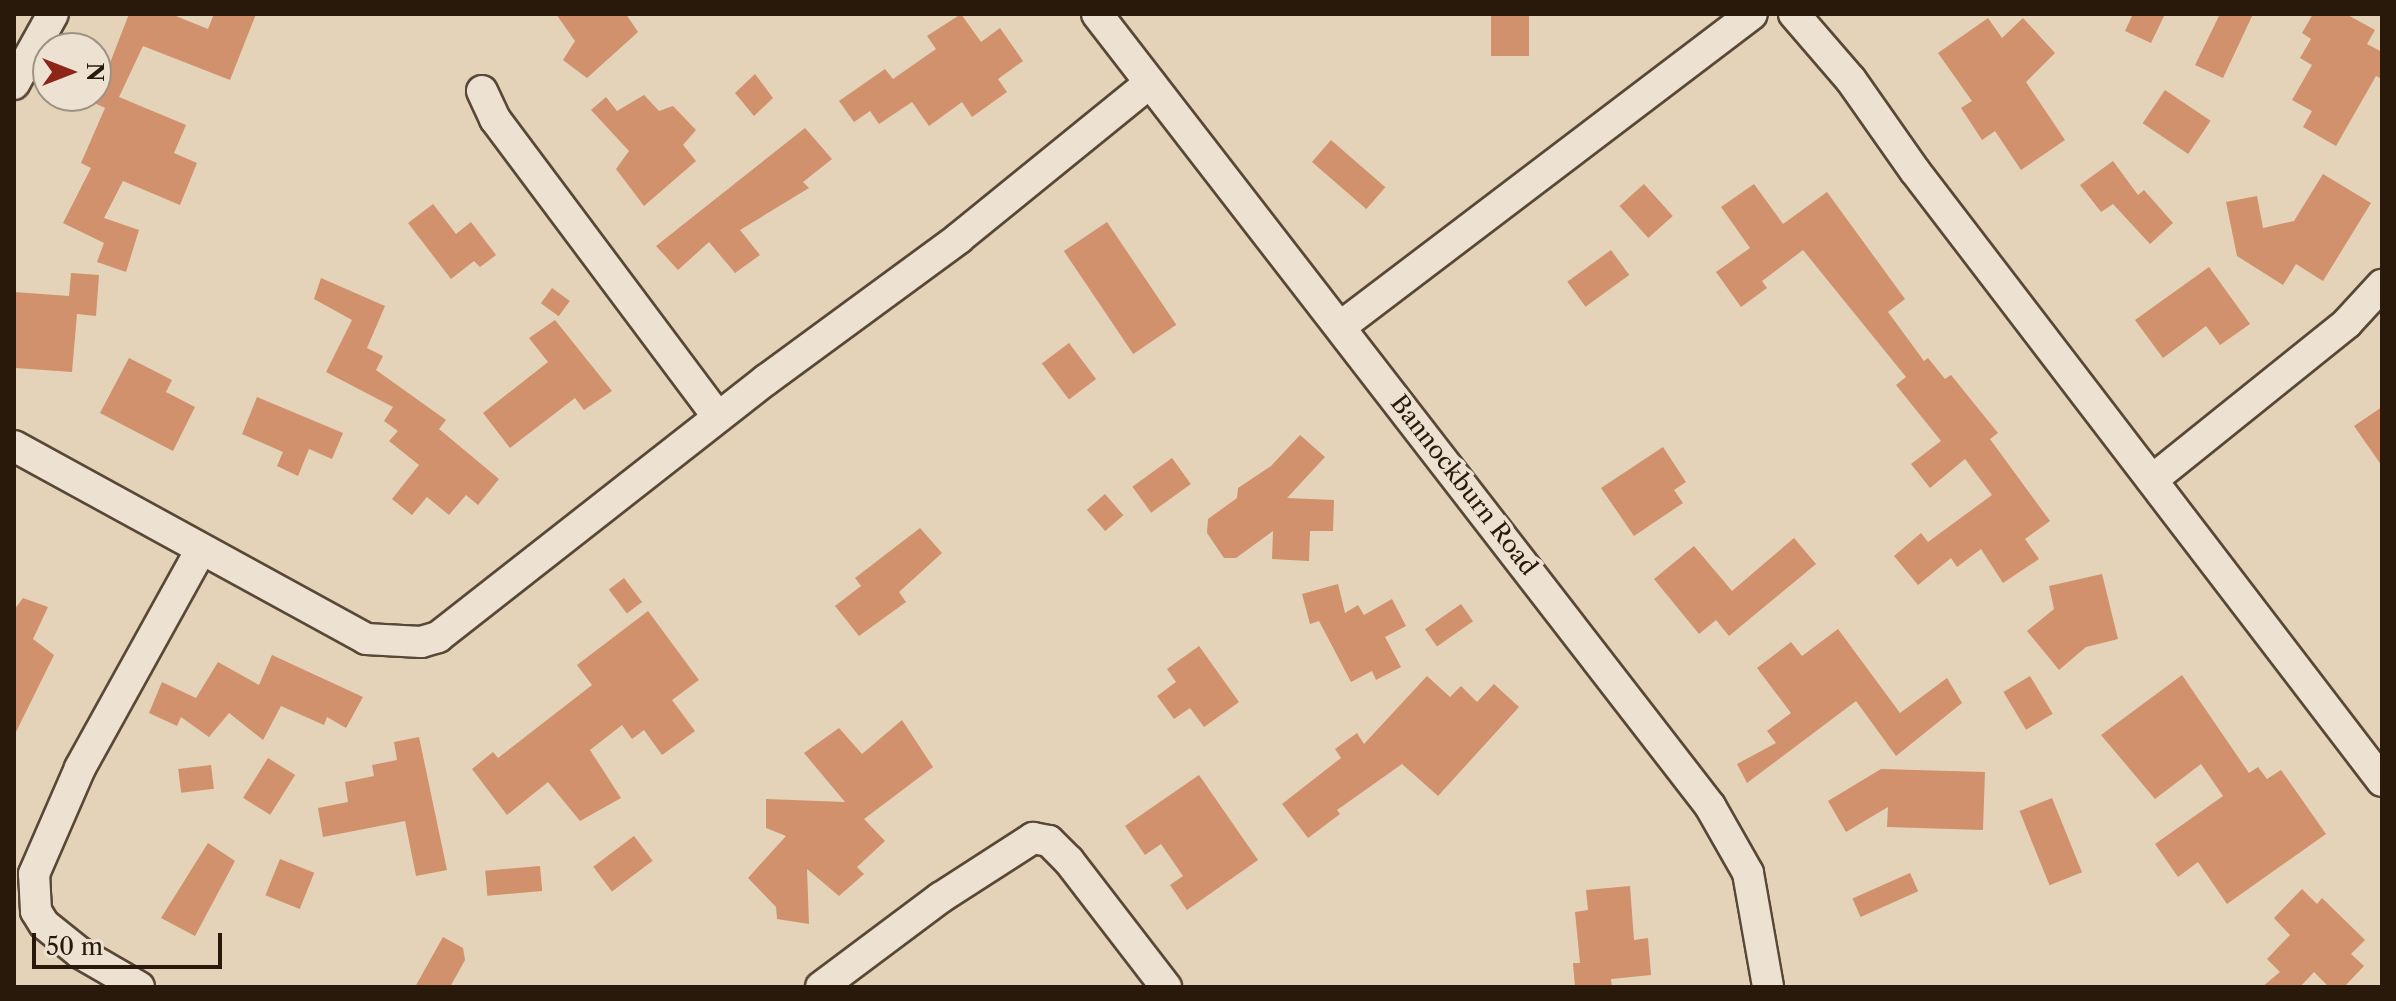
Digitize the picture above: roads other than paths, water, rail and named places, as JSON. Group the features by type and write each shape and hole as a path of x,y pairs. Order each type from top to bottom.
{"street":[{"path":"14,84 53,14"},
{"name":"Bannockburn Road","path":"1097,14 1722,823 1748,873 1768,987"},
{"path":"1340,327 1752,14"},
{"path":"1794,14 1851,80 1915,171 2382,781"},
{"path":"14,446 366,639 421,642 438,637 718,417 959,238 1150,83"},
{"path":"482,91 495,119 718,417"},
{"path":"2152,480 2347,323 2382,285"},
{"path":"139,987 51,932 36,911 34,874 50,827 80,768 201,550"},
{"path":"821,987 940,898 1033,838 1049,841 1069,861 1166,987"}]}
